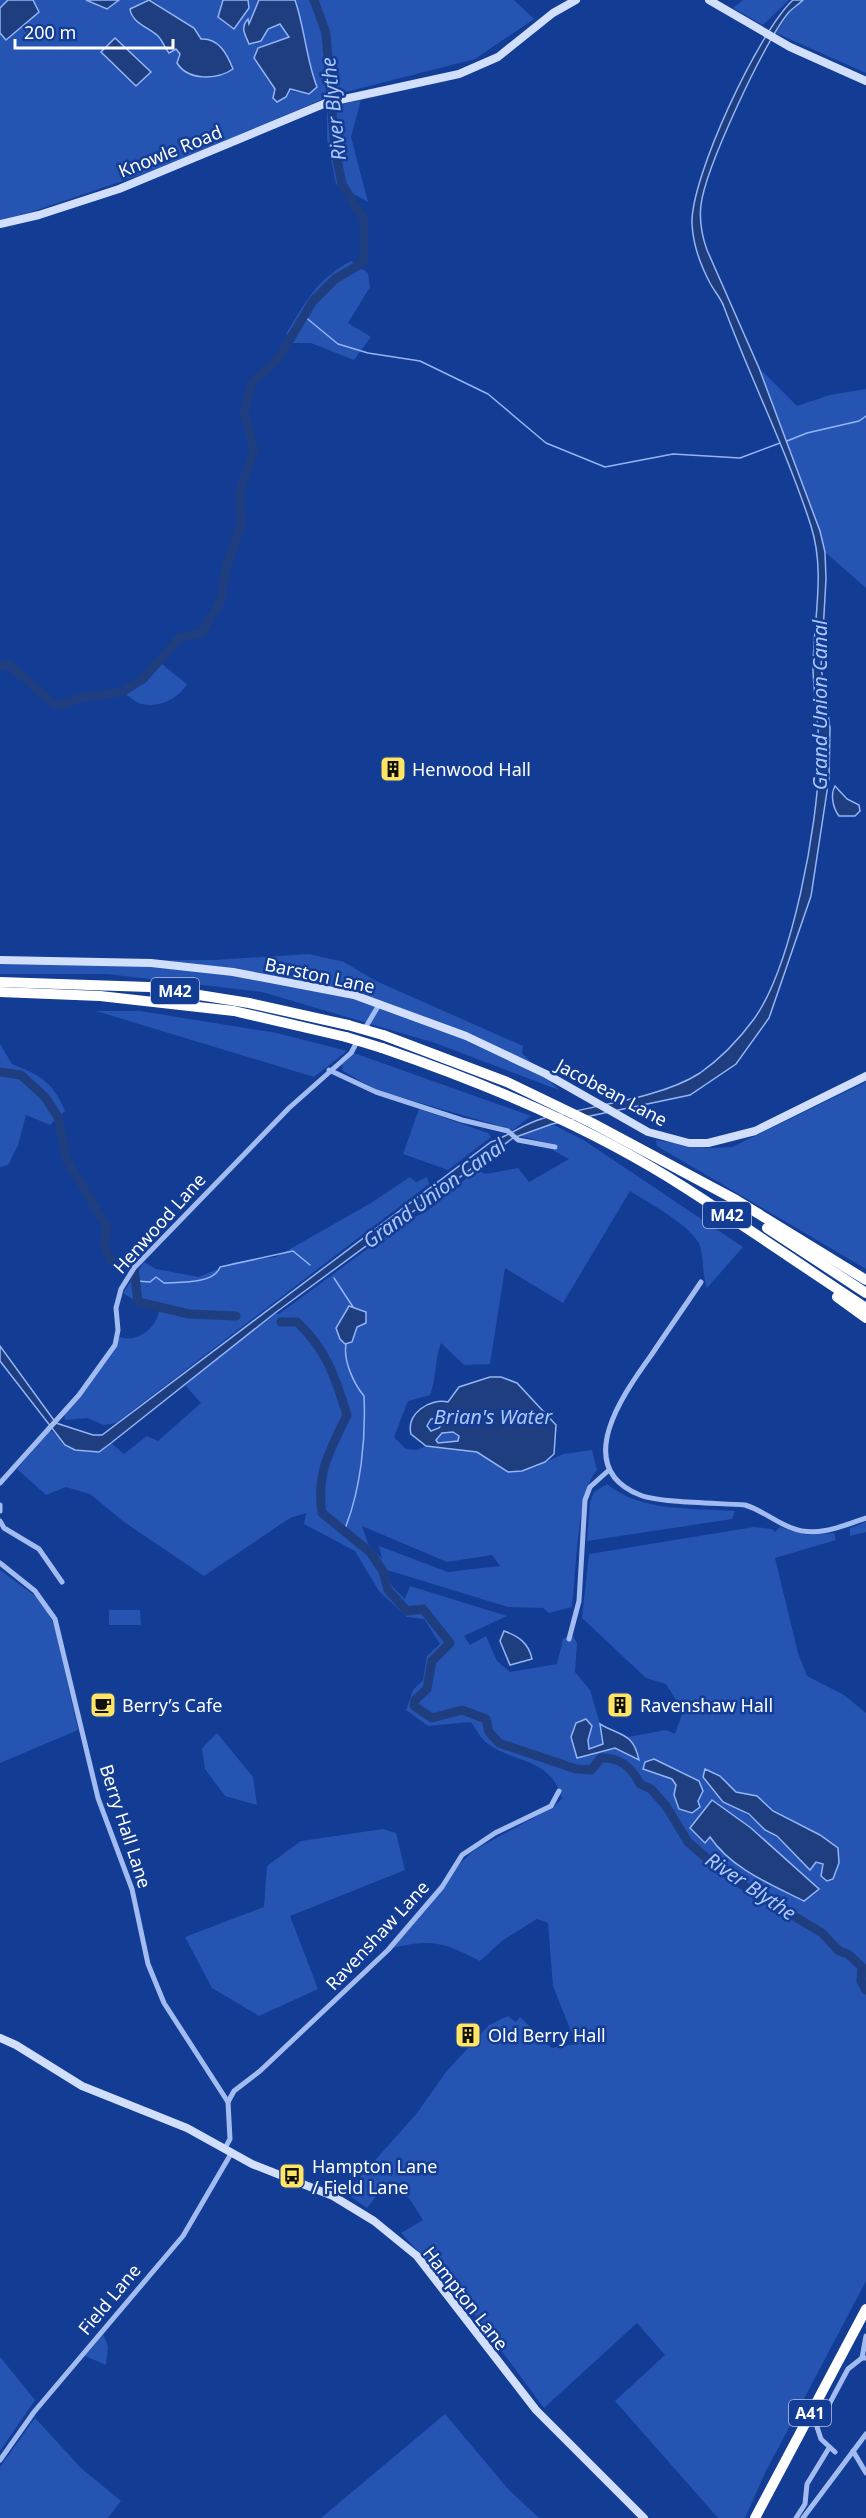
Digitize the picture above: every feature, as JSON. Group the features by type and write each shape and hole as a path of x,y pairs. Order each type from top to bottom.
{"highway":[{"name":"M42","path":"0,982 149,987 249,1003 347,1031 382,1048 466,1078 537,1108 644,1163 683,1186 866,1308"},
{"name":"M42","path":"0,992 100,996 234,1011 383,1035 464,1064 592,1122 689,1177 866,1293"},
{"path":"635,1145 736,1200 866,1280"},
{"path":"644,1163 866,1318"},
{"name":"A41","path":"755,2518 866,2309"}],"street":[{"name":"Knowle Road","path":"0,224 39,215 119,189 326,103 459,74 498,57 553,13 576,0"},
{"path":"709,0 778,41 866,81"},
{"name":"Barston Lane","path":"0,960 151,963 233,972 380,1003 351,1053 329,1070"},
{"name":"Jacobean Lane","path":"380,1003 507,1054 648,1132 667,1138 708,1143 755,1131 866,1076"},
{"path":"329,1070 376,1092 462,1120 508,1131 518,1140 555,1147"},
{"name":"Henwood Lane","path":"0,1483 79,1395 115,1345 118,1330 116,1308 121,1289 134,1268 329,1070"},
{"path":"701,1282 630,1384 609,1426 606,1451 609,1470 622,1485 644,1497 745,1505 759,1509 794,1529 822,1531 866,1518"},
{"path":"569,1639 579,1601 585,1500 590,1487 609,1470"},
{"path":"0,1505 0,1511"},
{"path":"0,1521 4,1528 39,1549 62,1582"},
{"name":"Berry Hall Lane","path":"0,1563 35,1591 55,1618 98,1798 132,1889 148,1964 164,2003 228,2102"},
{"name":"Ravenshaw Lane","path":"228,2102 234,2091 260,2071 388,1950 442,1887 462,1855 495,1833 552,1806 559,1791"},
{"name":"Hampton Lane","path":"0,2038 16,2045 82,2086 188,2128 252,2164 316,2189 355,2208 403,2244 428,2270 536,2410 644,2518"},
{"path":"228,2102 230,2131 228,2150"},
{"name":"Field Lane","path":"0,2460 34,2412 183,2236 228,2150"},
{"path":"789,2512 796,2518 805,2504 807,2484 832,2450 821,2439 817,2427 848,2369 864,2358 866,2336"},
{"path":"803,2518 866,2434"},
{"path":"853,2451 866,2472"}],"shaded area":[{"path":"0,0 86,0 107,9 119,0 149,0 130,9 131,14 159,37 168,53 176,49 180,54 177,63 181,68 191,75 203,76 223,75 209,39 201,39 194,28 152,0 223,0 220,5 249,8 248,0 259,0 249,25 244,24 261,41 268,29 280,24 289,38 258,48 266,79 275,89 309,94 317,87 294,0 514,0 534,19 475,59 330,96 161,168 28,213 0,220"},
{"path":"743,0 789,0 763,25 733,8"},
{"path":"803,0 866,0 866,73 776,33 789,13"},
{"path":"361,100 351,137 368,202 336,184 327,139 327,108"},
{"path":"351,261 368,273 370,287 348,323 371,337 354,360 311,343 293,343 286,334 306,301 329,276"},
{"path":"759,368 797,406 830,395 866,389 866,588 825,552 820,531"},
{"path":"159,662 187,684 179,694 168,701 149,705 140,703 122,692 143,679"},
{"path":"309,954 344,962 376,981 523,1046 522,1053 559,1090 435,1043 262,992 106,974 0,974 0,961 214,960"},
{"path":"96,1011 140,1011 277,1033 347,1051 314,1077"},
{"path":"0,1044 12,1064 38,1076 50,1086 65,1111 50,1125 26,1115 18,1145 8,1165 0,1167"},
{"path":"354,1053 531,1116 513,1130 376,1090 343,1071 342,1064"},
{"path":"866,1082 866,1269 657,1146 656,1140 708,1148 732,1147"},
{"path":"419,1109 488,1133 491,1137 448,1170 403,1154"},
{"path":"552,1124 585,1141 743,1247 707,1288 700,1246 696,1239 680,1223 630,1191 563,1303 505,1268 490,1364 464,1365 441,1343 430,1395 408,1401 394,1437 406,1449 417,1450 426,1446 477,1452 508,1472 536,1467 563,1454 592,1450 597,1470 590,1480 581,1514 572,1607 549,1613 543,1608 508,1607 387,1570 392,1586 405,1599 410,1586 507,1616 464,1636 470,1645 486,1636 497,1661 510,1672 557,1664 563,1639 572,1634 577,1643 575,1672 590,1690 600,1724 628,1737 666,1730 675,1734 683,1711 666,1684 646,1678 582,1618 589,1554 754,1527 772,1529 775,1532 780,1527 807,1535 834,1533 836,1540 775,1558 798,1653 807,1676 844,1695 866,1713 866,2281 765,2473 745,2518 718,2518 615,2401 665,2355 637,2323 544,2408 466,2303 401,2233 423,2220 409,2198 384,2186 367,2208 346,2193 417,2113 446,2072 489,2025 508,2016 516,2022 520,2017 552,2048 576,2044 553,1986 548,1923 537,1919 503,1940 480,1961 448,1946 438,1944 418,1943 393,1948 459,1864 476,1849 552,1808 562,1799 557,1785 541,1769 488,1744 471,1722 428,1726 406,1710 413,1690 423,1680 427,1656 440,1644 424,1619 407,1617 379,1591 355,1551 304,1524 306,1513 290,1518 204,1576 124,1522 90,1494 66,1487 46,1495 17,1469 50,1430 65,1442 86,1451 94,1451 111,1443 124,1454 147,1436 158,1441 201,1403 185,1385 274,1313 279,1314 397,1227 430,1209 477,1169 485,1174 518,1168 529,1182 569,1159 554,1151 556,1145 520,1136","holes":["362,1526 447,1562 492,1555 500,1566 448,1572 379,1546 382,1559 368,1544","720,1776 736,1792 757,1796 773,1811 820,1835 827,1881 823,1864 816,1862 810,1869 759,1823 723,1802"]},
{"path":"410,1177 416,1182 427,1177 429,1184 116,1423 104,1425 87,1418 65,1420 64,1414 120,1337 140,1336 155,1323 159,1311 147,1308 123,1293 144,1262 156,1269 199,1277 234,1262 276,1257 371,1203"},
{"path":"453,1432 459,1436 458,1441 438,1443 436,1440 442,1433"},
{"path":"607,1484 635,1500 651,1504 685,1509 735,1511 732,1519 587,1541 590,1502 594,1492"},
{"path":"866,1522 866,1532 850,1536 850,1528"},
{"path":"0,1570 42,1601 54,1624 78,1730 0,1763"},
{"path":"109,1610 140,1610 141,1625 109,1625"},
{"path":"217,1733 253,1777 257,1805 225,1796 205,1769 202,1748"},
{"path":"383,1829 396,1833 405,1870 290,1916 318,1989 259,2016 212,1988 185,1937 264,1907 267,1866 301,1841"},
{"path":"103,2334 108,2346 106,2365 85,2356"},
{"path":"0,2357 35,2400 0,2451"},
{"path":"445,2414 509,2490 539,2518 321,2518"},
{"path":"35,2418 81,2468 121,2501 108,2518 0,2518 0,2467"}],"water":[{"path":"8,0 33,0 39,12 6,40 0,33 0,8"},
{"path":"86,0 119,0 107,9"},
{"path":"149,0 194,28 201,39 213,41 222,48 233,69 219,75 203,77 195,76 182,69 177,63 180,54 176,49 169,53 158,36 131,14 130,9"},
{"path":"223,0 248,0 249,8 234,29 218,17"},
{"path":"259,0 295,0 317,87 309,94 290,89 286,97 277,102 273,98 275,89 254,58 258,48 289,37 280,24 268,29 261,41 249,44 244,25 248,19 249,24"},
{"name":"Grand Union Canal","path":"793,0 803,0 789,12 778,27 752,76 724,135 705,188 700,211 701,228 707,250 759,368 820,531 825,552 826,579 821,667 830,728 829,778 811,896 769,1018 736,1064 690,1095 552,1124 513,1138 275,1313 99,1452 75,1450 65,1445 0,1361 0,1346 56,1423 93,1435 102,1435 491,1142 541,1119 645,1096 684,1082 700,1073 729,1048 754,1019 768,995 791,931 814,820 819,759 813,670 818,561 811,526 801,498 723,304 701,262 692,224 694,202 702,174 729,106 763,42"},
{"path":"115,38 151,72 136,86 101,52"},
{"path":"835,786 847,799 859,805 860,811 855,816 839,816 833,801"},
{"path":"349,1306 366,1312 366,1323 357,1327 352,1342 345,1344 340,1339 336,1328"},
{"name":"Brian's Water","path":"490,1377 501,1377 517,1383 556,1425 554,1454 545,1462 522,1471 508,1472 477,1452 426,1446 411,1434 412,1420 420,1409 427,1405 441,1401 448,1402 459,1387","holes":["443,1418 444,1421 439,1428 431,1431 427,1426 431,1419","453,1432 459,1436 458,1441 438,1443 436,1440 442,1433"]},
{"path":"504,1631 522,1641 531,1653 532,1659 510,1665 500,1641"},
{"path":"586,1719 592,1726 588,1740 589,1749 603,1744 600,1724 629,1739 639,1760 615,1748 577,1758 571,1737 576,1723"},
{"path":"654,1759 699,1781 703,1791 698,1801 700,1807 692,1813 679,1809 674,1795 676,1785 672,1779 643,1769 645,1762"},
{"path":"705,1769 720,1776 736,1792 757,1796 773,1811 820,1835 838,1848 839,1863 833,1879 827,1881 821,1876 823,1864 816,1862 810,1870 777,1836 765,1830 749,1814 723,1802 703,1777"},
{"path":"712,1800 751,1828 819,1889 804,1901 740,1867 710,1837 705,1843 690,1828"}],"waterway":[{"name":"River Blythe","path":"0,666 8,664 54,704 65,704 79,698 122,692 143,679 179,638 202,633 221,600 226,567 241,526 240,491 254,450 244,412 252,383 278,359 313,301 335,279 364,262 364,220 342,184 335,149 326,33 314,0"},
{"path":"304,316 338,344 368,353 420,361 488,394 546,443 605,467 673,454 740,458 780,443"},
{"path":"787,441 807,433 859,421 866,416"},
{"name":"River Blythe","path":"0,1072 21,1075 45,1097 58,1117 67,1160 107,1227 104,1246 111,1261 121,1261 134,1268 138,1302 189,1314 236,1316"},
{"path":"137,1281 150,1282 156,1277 164,1283 196,1281 211,1277 220,1267 293,1251 310,1265"},
{"path":"334,1278 353,1307"},
{"name":"River Blythe","path":"281,1322 297,1322 316,1343 334,1376 347,1415 330,1451 323,1473 322,1513 370,1552 383,1571 388,1590 407,1611 423,1609 450,1643 432,1661 427,1689 415,1700 414,1706 432,1718 462,1710 486,1719 489,1732 499,1743 576,1769 591,1770 601,1758 614,1759 625,1765 640,1784 651,1789 666,1806 688,1842 718,1868 822,1933 839,1951 848,1954 862,1967 861,1981 866,1990"},
{"path":"344,1531 358,1482 363,1447 364,1412 364,1396 350,1372 346,1358 346,1344"}],"place":[{"name":"Henwood Hall","path":"393,769"},
{"name":"Berry’s Cafe","path":"103,1705"},
{"name":"Ravenshaw Hall","path":"620,1705"},
{"name":"Old Berry Hall","path":"468,2035"},
{"name":"Hampton Lane / Field Lane","path":"292,2176"}]}
